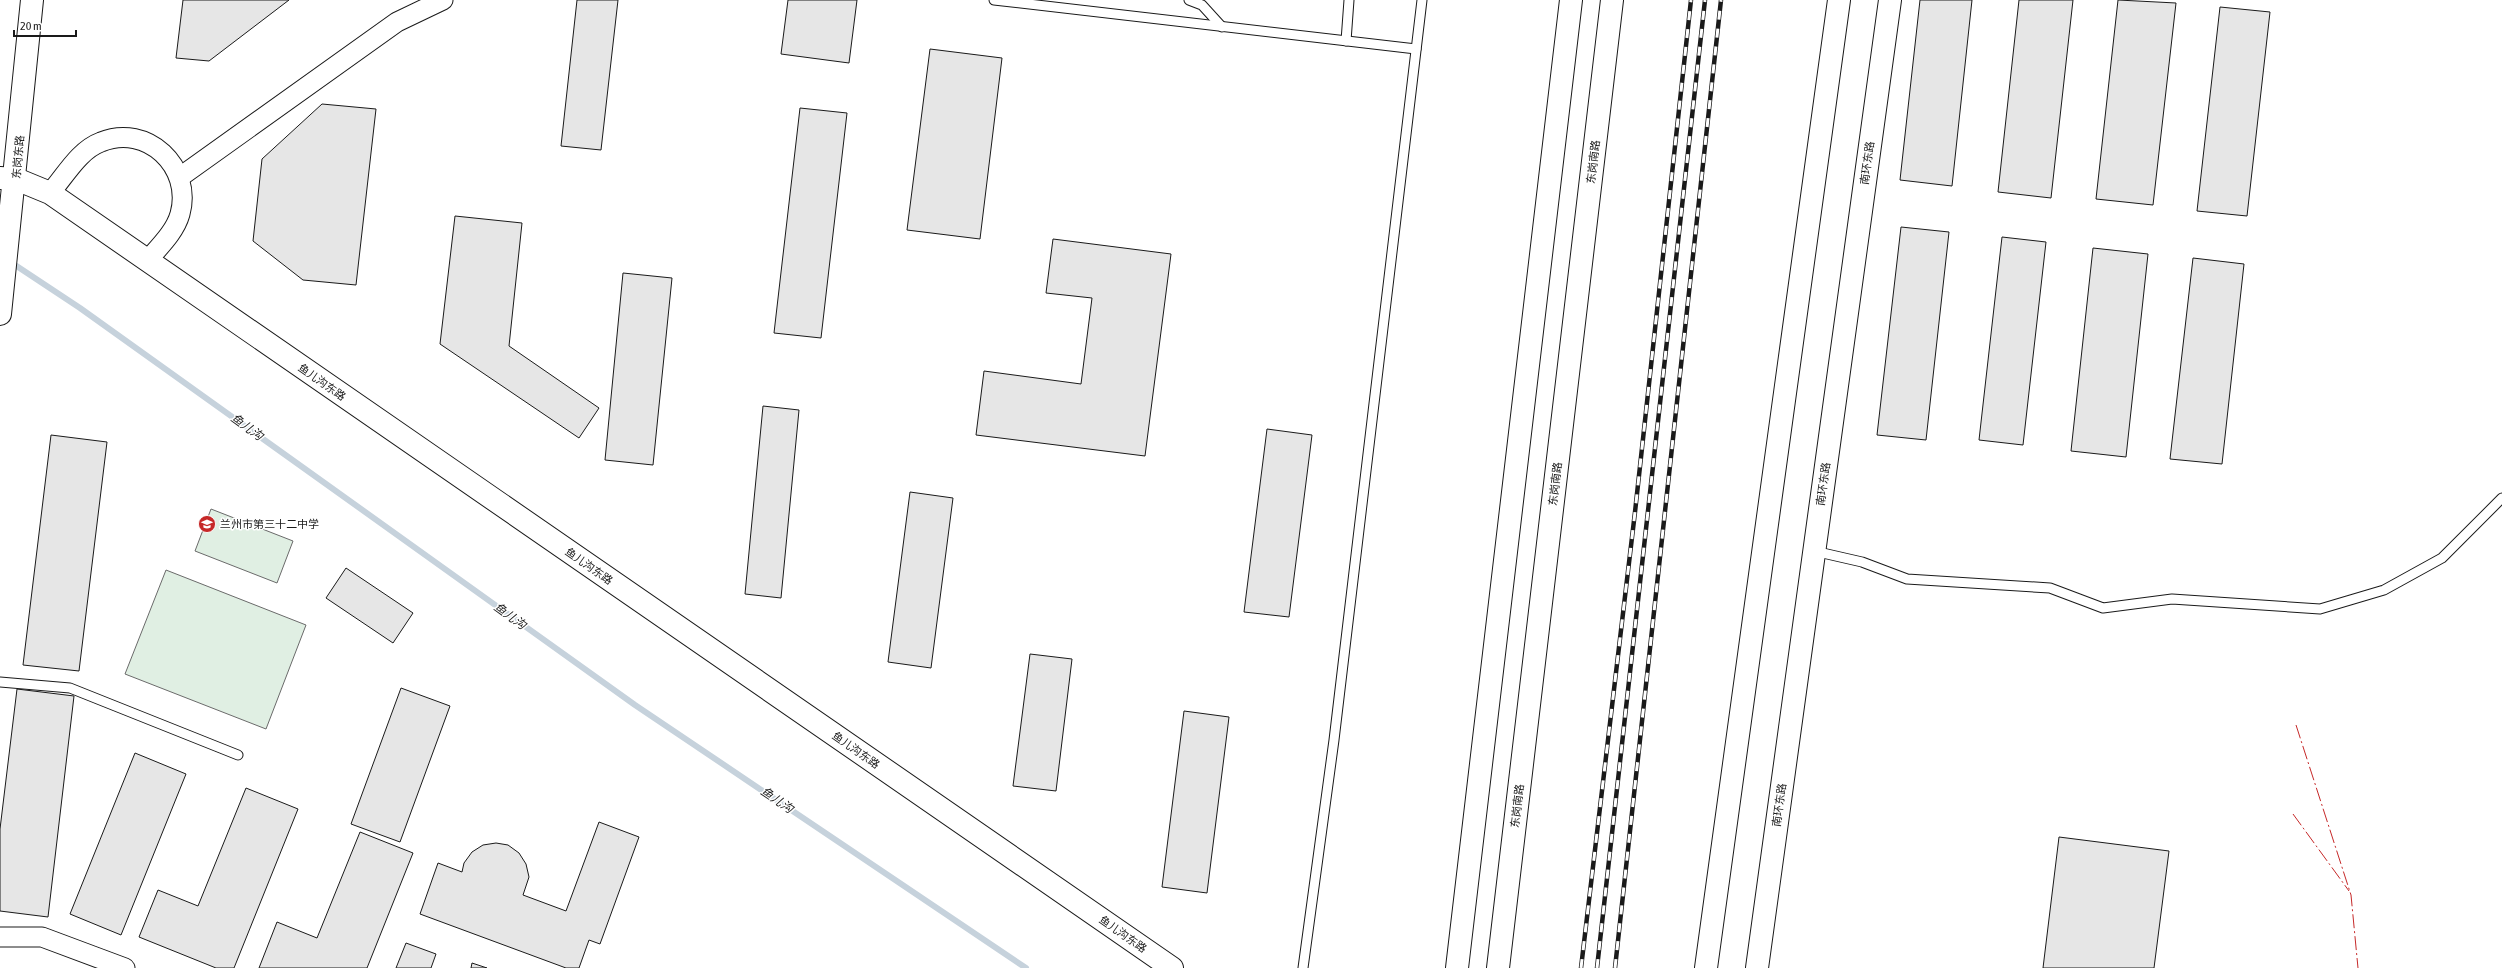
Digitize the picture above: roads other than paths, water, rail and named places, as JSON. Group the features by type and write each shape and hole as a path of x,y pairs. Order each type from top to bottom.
{"main road":[{"name":"东岗东路","path":"1,302 10,226 8,178 32,0"},
{"path":"1458,968 1571,0"},
{"name":"东岗南路","path":"1498,968 1612,0"},
{"path":"1706,968 1839,0"},
{"name":"南环东路","path":"1756,968 1890,0"},
{"name":"鱼儿沟东路","path":"8,178 50,193 147,262 1172,968"}],"street":[{"path":"180,177 396,22 443,0"},
{"path":"50,193 84,152 100,142 119,137 138,139 156,146 170,160 180,177 183,196 180,215 171,232 147,262"},
{"path":"0,937 42,937 125,968"}],"lane":[{"path":"994,0 1416,49"},
{"path":"1189,0 1202,5 1222,27"},
{"path":"1346,41 1350,0"},
{"path":"1303,968 1334,732 1422,0"},
{"path":"1814,551 1862,562 1907,579 2050,588 2103,608 2172,599 2320,610 2384,590 2442,558 2502,498"},
{"path":"0,682 70,688 238,755"}],"waterway":[{"name":"鱼儿沟","path":"9,261 80,308 635,705 1026,968"}],"railway":[{"path":"1581,968 1635,512 1691,0"},
{"path":"1597,968 1705,0"},
{"path":"1615,968 1721,0"}],"place":[{"name":"兰州市第三十二中学","path":"207,524"}]}
